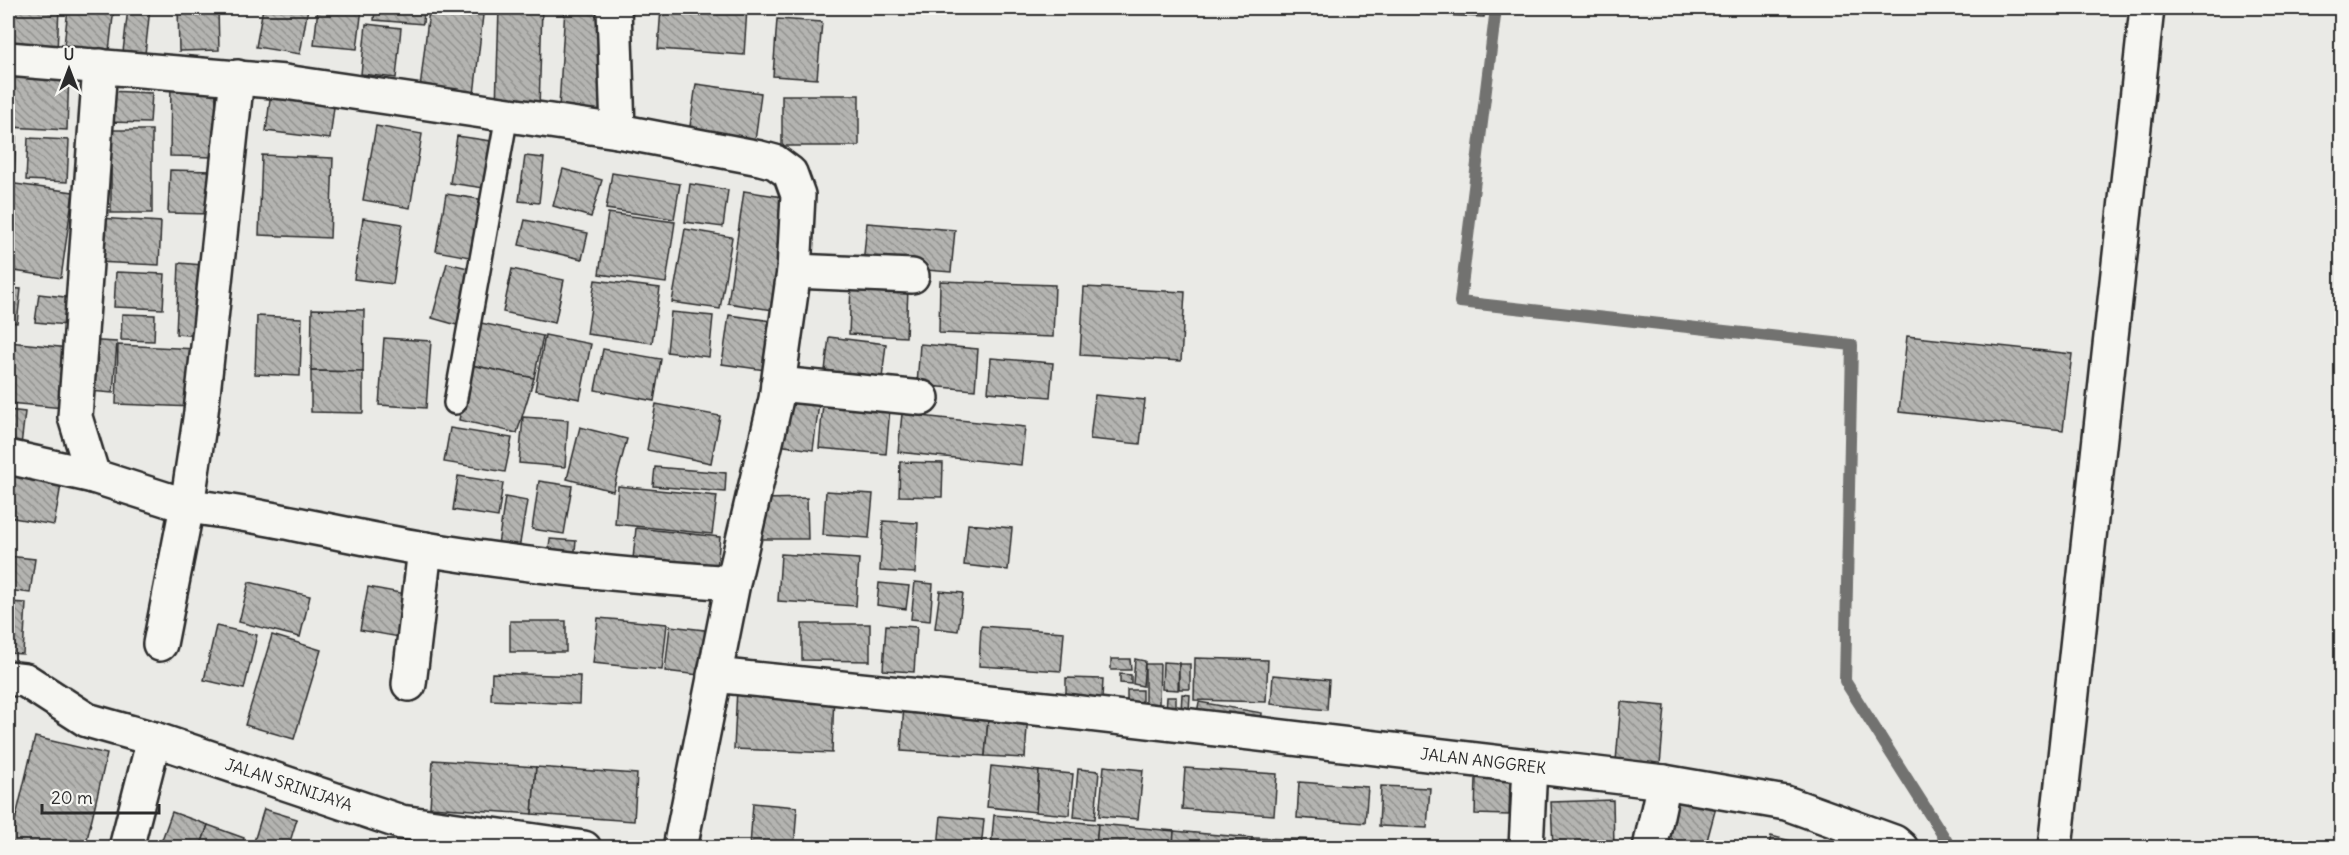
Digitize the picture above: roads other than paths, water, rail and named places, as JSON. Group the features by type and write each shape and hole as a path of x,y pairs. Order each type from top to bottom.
{"street":[{"path":"614,8 618,131"},
{"path":"2055,848 2147,8"},
{"path":"8,59 285,82 618,131 760,158 775,162 790,173 798,195 794,271 778,384 733,583 680,848"},
{"path":"93,476 75,417 100,66"},
{"path":"160,644 187,506 203,401 237,77"},
{"path":"794,271 912,276"},
{"path":"778,384 922,398"},
{"path":"8,457 93,476 187,506 234,512 425,549 606,575 733,583"},
{"path":"409,684 425,549"},
{"name":"JALAN ANGGREK","path":"714,675 1056,710 1664,782 1786,803 1894,842 1901,848"},
{"name":"JALAN SRINIJAYA","path":"8,678 25,680 87,720 154,739 401,822 584,848"},
{"path":"126,848 154,739"},
{"path":"1526,848 1530,766"},
{"path":"1650,848 1664,782"}],"lane":[{"path":"455,403 507,115"}],"waterway":[{"path":"1496,8 1460,302 1852,345 1845,681 1951,848"}]}
